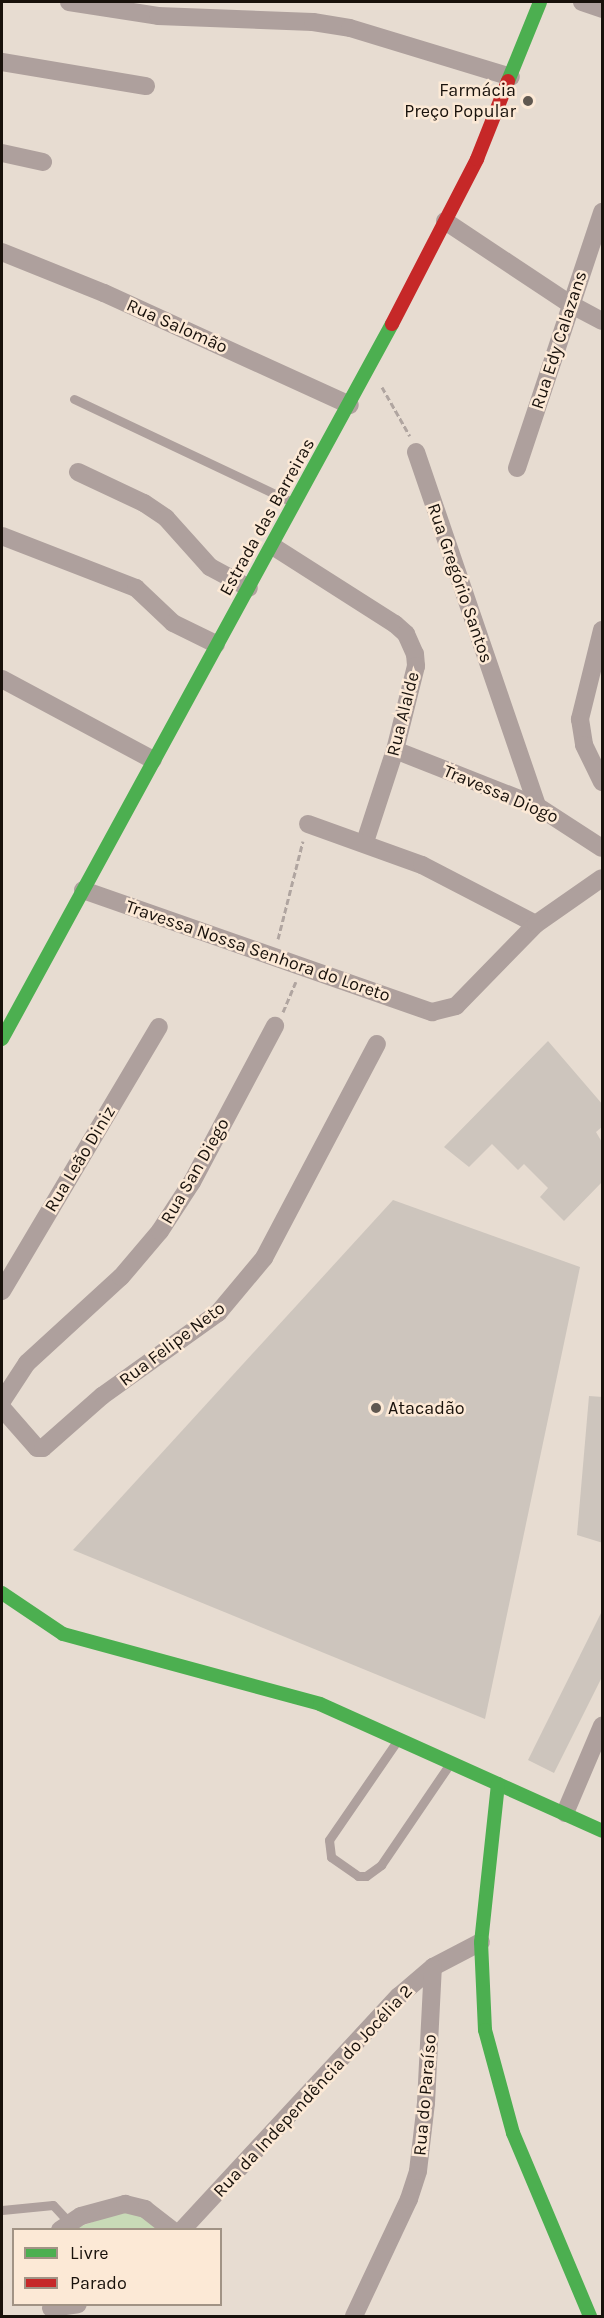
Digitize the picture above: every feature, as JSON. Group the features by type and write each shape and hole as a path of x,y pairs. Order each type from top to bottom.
{"main road":[{"name":"Estrada das Barreiras","path":"4,1030 83,890 216,644 274,548 350,405 477,159 540,2"},
{"path":"2,1593 63,1634 279,1690 400,1737 603,1831"},
{"path":"498,1784 481,1942 485,2030 501,2096 590,2316"}],"street":[{"path":"69,2 158,16 303,21 350,28 511,77"},
{"path":"582,2 603,9"},
{"path":"2,62 146,87"},
{"path":"2,153 43,162"},
{"name":"Rua Edy Calazans","path":"517,468 570,304 603,212"},
{"path":"445,221 570,304 603,321"},
{"name":"Rua Salomão","path":"2,252 104,293 350,405"},
{"name":"Rua Gregório Santos","path":"416,452 537,806"},
{"path":"78,472 144,503 166,518 210,567 249,588"},
{"path":"2,536 136,588 173,623 216,644"},
{"name":"Rua Alalde","path":"274,548 406,634 416,666 395,750 365,842"},
{"path":"603,630 580,719 584,745 603,783"},
{"path":"2,679 153,760"},
{"name":"Travessa Diogo","path":"395,750 537,806 603,848"},
{"path":"308,824 365,842 473,888 536,924 603,878"},
{"name":"Travessa Nossa Senhora do Loreto","path":"83,890 432,1012 446,1011 466,998 536,924"},
{"name":"Rua San Diego","path":"2,1401 41,1348 121,1277 160,1231 192,1182 275,1026"},
{"name":"Rua Leão Diniz","path":"2,1291 159,1027"},
{"name":"Rua Felipe Neto","path":"2,1408 37,1448 43,1448 102,1396 218,1313 264,1258 377,1044"},
{"path":"565,1813 603,1726"},
{"name":"Rua da Independência do Jocélia 2","path":"183,2228 399,1996 434,1968 481,1942"},
{"name":"Rua do Paraíso","path":"354,2316 409,2199 418,2171 426,2103 434,1968"},
{"path":"65,2225 125,2204 146,2210 171,2228"},
{"path":"52,2310 69,2306"}],"lane":[{"path":"74,399 297,504"},
{"path":"400,1737 328,1840 331,1857 358,1876 366,1876 381,1866 452,1761"},
{"path":"2,2210 43,2204 53,2205 65,2225"}],"path":[{"path":"369,368 397,409 416,452"},
{"path":"273,956 308,824"},
{"path":"275,1026 302,966"}],"green space":[{"path":"121,2212 137,2214 158,2228 76,2228"}],"building":[{"path":"548,1041 603,1105 603,1126 596,1132 603,1144 603,1181 564,1221 540,1197 548,1188 524,1164 518,1170 492,1144 469,1167 444,1147"},
{"name":"Atacadão","path":"393,1200 580,1267 485,1719 73,1550"},
{"path":"589,1396 603,1397 603,1543 577,1535"},
{"path":"603,1609 603,1675 554,1773 528,1760"}],"traffic: fast":[{"path":"508,81 540,2"},
{"path":"2,1039 392,324"},
{"path":"2,1593 63,1634 320,1704 602,1831"},
{"path":"498,1784 481,1942 485,2030 513,2133 590,2316"}],"traffic: jam":[{"path":"392,324 477,159 508,81"}],"place":[{"name":"Farmácia Preço Popular","path":"528,101"},
{"name":"Atacadão","path":"376,1408"}]}
